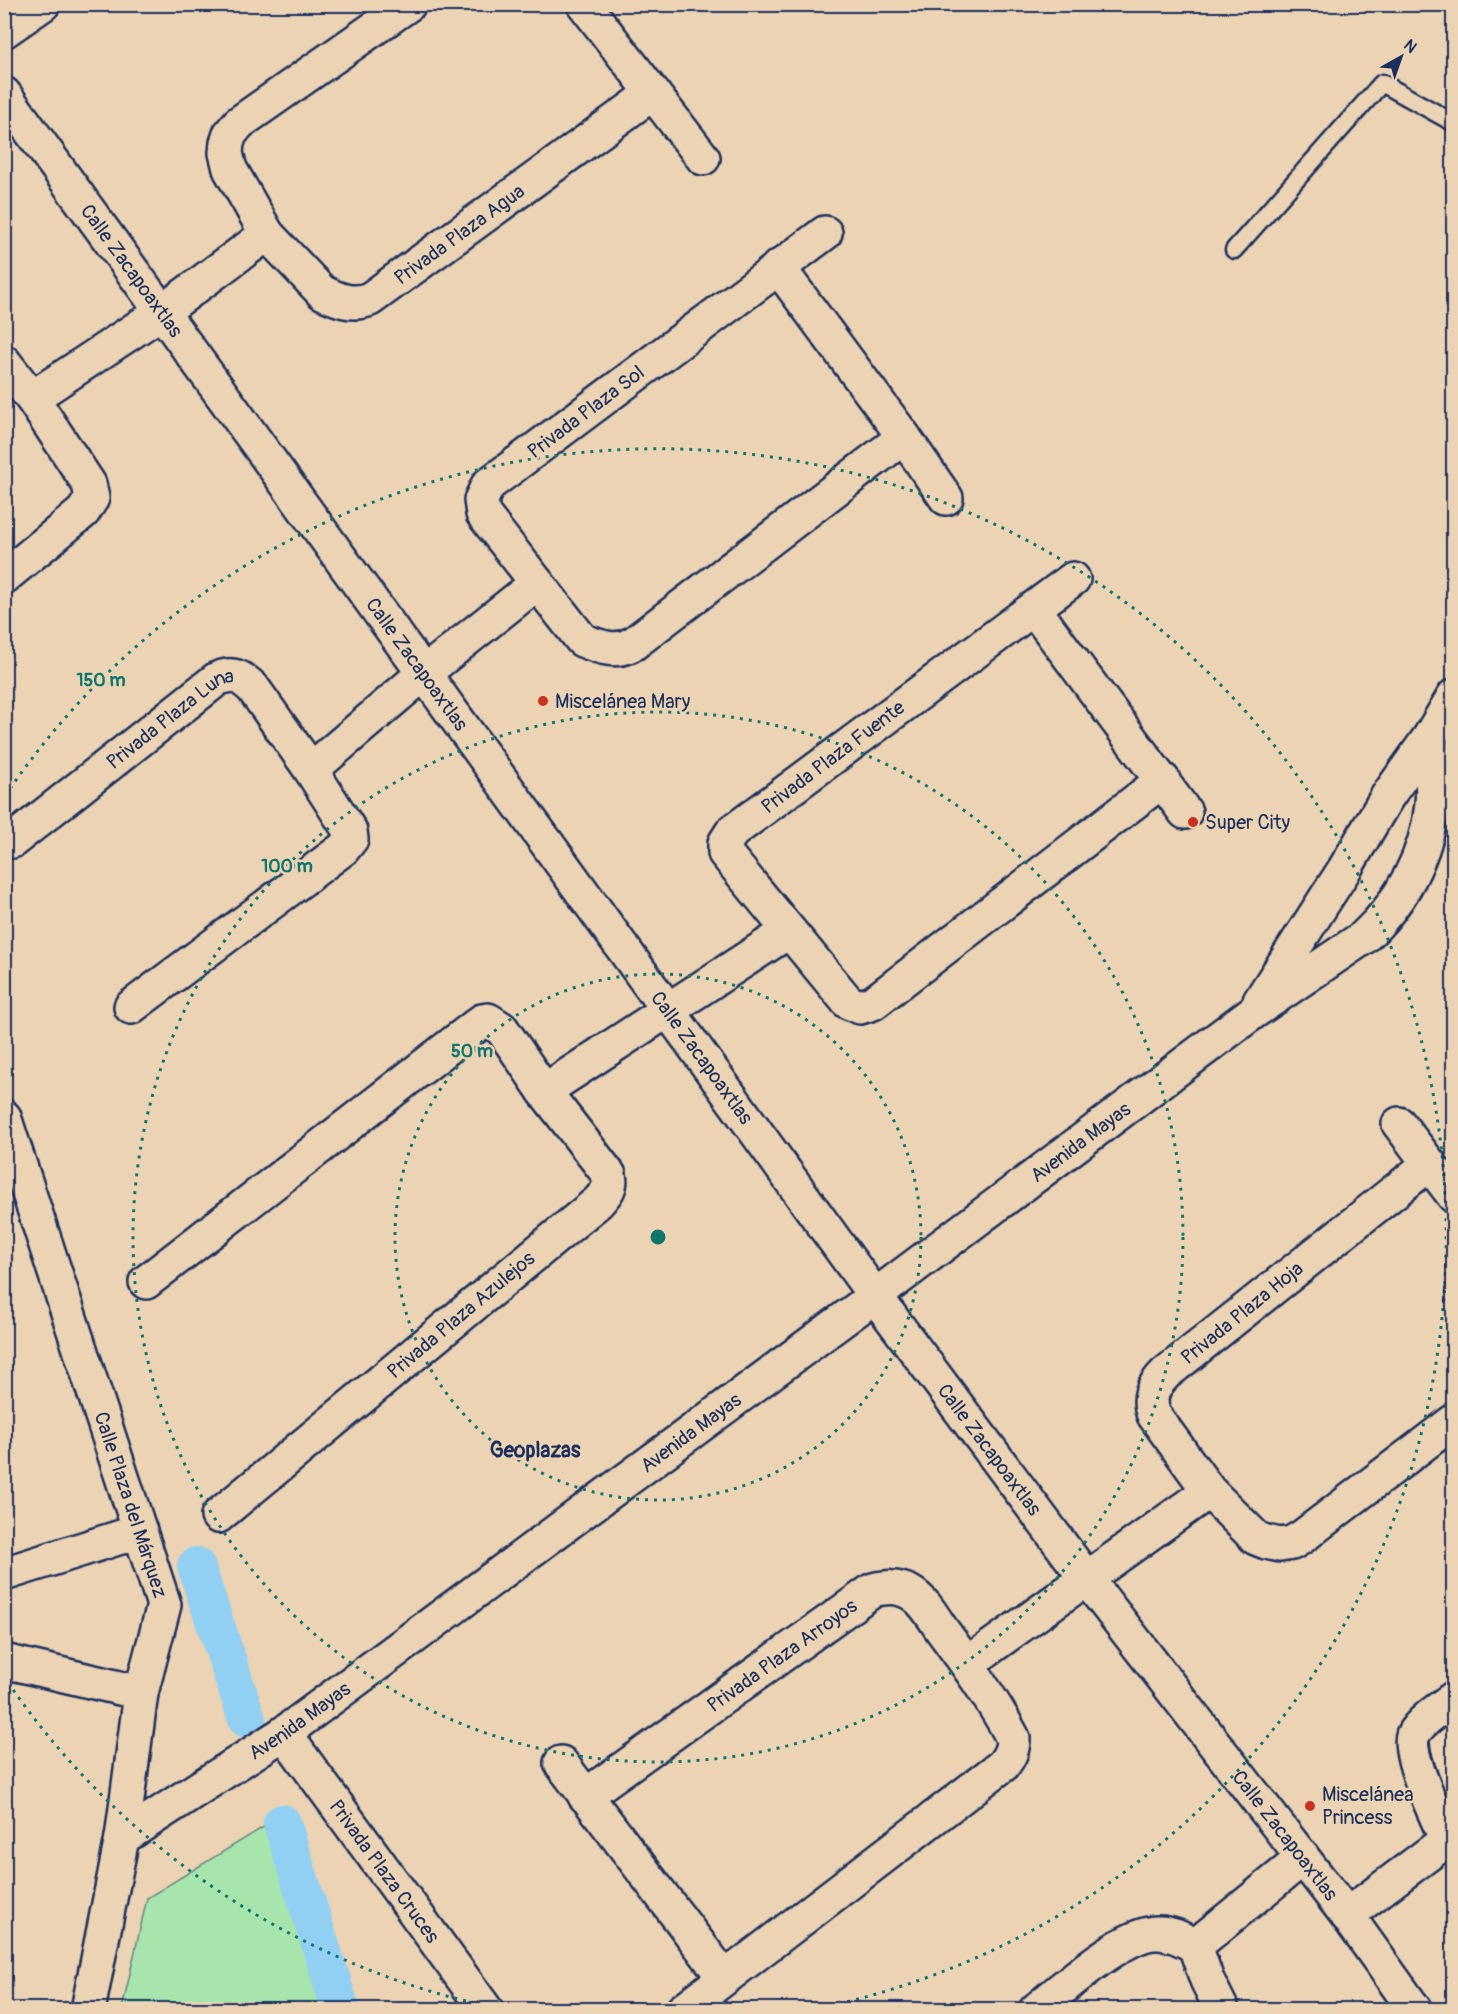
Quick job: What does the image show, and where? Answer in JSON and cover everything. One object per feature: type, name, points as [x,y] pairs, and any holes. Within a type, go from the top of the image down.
[{"type":"street","points":[[4,31],[43,4]]},
{"type":"street","name":"Privada Plaza Agua","points":[[409,4],[239,123],[230,135],[226,153],[230,169],[267,234],[322,292],[333,298],[360,303],[370,299],[653,93]]},
{"type":"street","points":[[584,4],[704,158]]},
{"type":"street","name":"Calle Zacapoaxtlas","points":[[4,94],[164,311],[423,674],[875,1296],[1086,1578],[1347,1915],[1415,2010]]},
{"type":"street","name":"Privada Plaza Sol","points":[[825,233],[488,486],[481,500],[483,514],[582,640],[612,649],[629,646],[904,437]]},
{"type":"street","points":[[32,398],[164,311],[267,234]]},
{"type":"street","points":[[778,267],[904,437],[946,498]]},
{"type":"street","points":[[4,362],[32,398],[89,484],[92,498],[83,512],[4,577]]},
{"type":"street","name":"Privada Plaza Fuente","points":[[1073,579],[732,832],[725,843],[725,853],[848,1002],[860,1007],[873,1003],[1163,780]]},
{"type":"street","points":[[311,770],[423,674],[536,584]]},
{"type":"street","points":[[1034,609],[1185,812]]},
{"type":"street","name":"Privada Plaza Luna","points":[[12,841],[217,679],[234,674],[253,688],[311,770],[350,831],[351,839],[130,1007]]},
{"type":"street","name":"Avenida Mayas","points":[[1252,1013],[1338,880],[1387,797],[1431,735],[1454,696]]},
{"type":"street","name":"Avenida Mayas","points":[[122,1838],[284,1733],[875,1296],[1252,1013],[1364,937],[1380,922],[1396,901],[1412,874],[1427,837],[1432,803],[1431,735]]},
{"type":"street","points":[[544,1091],[789,931]]},
{"type":"street","name":"Privada Plaza Azulejos","points":[[146,1282],[482,1021],[488,1020],[502,1029],[544,1091],[609,1175],[611,1183],[604,1195],[218,1516]]},
{"type":"street","name":"Calle Plaza del Márquez","points":[[4,1117],[164,1605],[141,1693],[122,1838],[88,2010]]},
{"type":"street","points":[[1399,1124],[1454,1196]]},
{"type":"street","name":"Privada Plaza Hoja","points":[[1429,1164],[1157,1382],[1150,1395],[1151,1406],[1154,1415],[1209,1491],[1256,1538],[1280,1545],[1292,1543],[1454,1421]]},
{"type":"street","points":[[967,1664],[1209,1491]]},
{"type":"street","points":[[4,1574],[140,1531]]},
{"type":"street","name":"Privada Plaza Arroyos","points":[[585,1796],[873,1590],[894,1587],[921,1601],[967,1664],[1014,1738],[1013,1748],[1003,1765],[683,2010]]},
{"type":"street","points":[[4,1661],[141,1693]]},
{"type":"street","points":[[1347,1915],[1450,1842],[1412,1753],[1413,1736],[1428,1717],[1454,1698]]},
{"type":"street","name":"Privada Plaza Cruces","points":[[284,1733],[486,2010]]},
{"type":"street","points":[[561,1763],[724,1977]]},
{"type":"street","points":[[1195,1946],[1303,1858]]},
{"type":"street","points":[[1036,2010],[1122,1944],[1142,1935],[1157,1932],[1177,1936],[1195,1946],[1222,2010]]},
{"type":"lane","points":[[1234,250],[1382,83],[1454,123]]},
{"type":"green space","points":[[270,1823],[325,2009],[122,2009],[147,1898]]},
{"type":"waterway","points":[[196,1566],[247,1719]]},
{"type":"waterway","points":[[282,1823],[341,2010]]},
{"type":"place","name":"Miscelánea Mary","points":[[543,701]]},
{"type":"place","name":"Super City","points":[[1193,822]]},
{"type":"place","name":"Miscelánea Princess","points":[[1310,1806]]},
{"type":"district","name":"Geoplazas","points":[[535,1450]]}]
